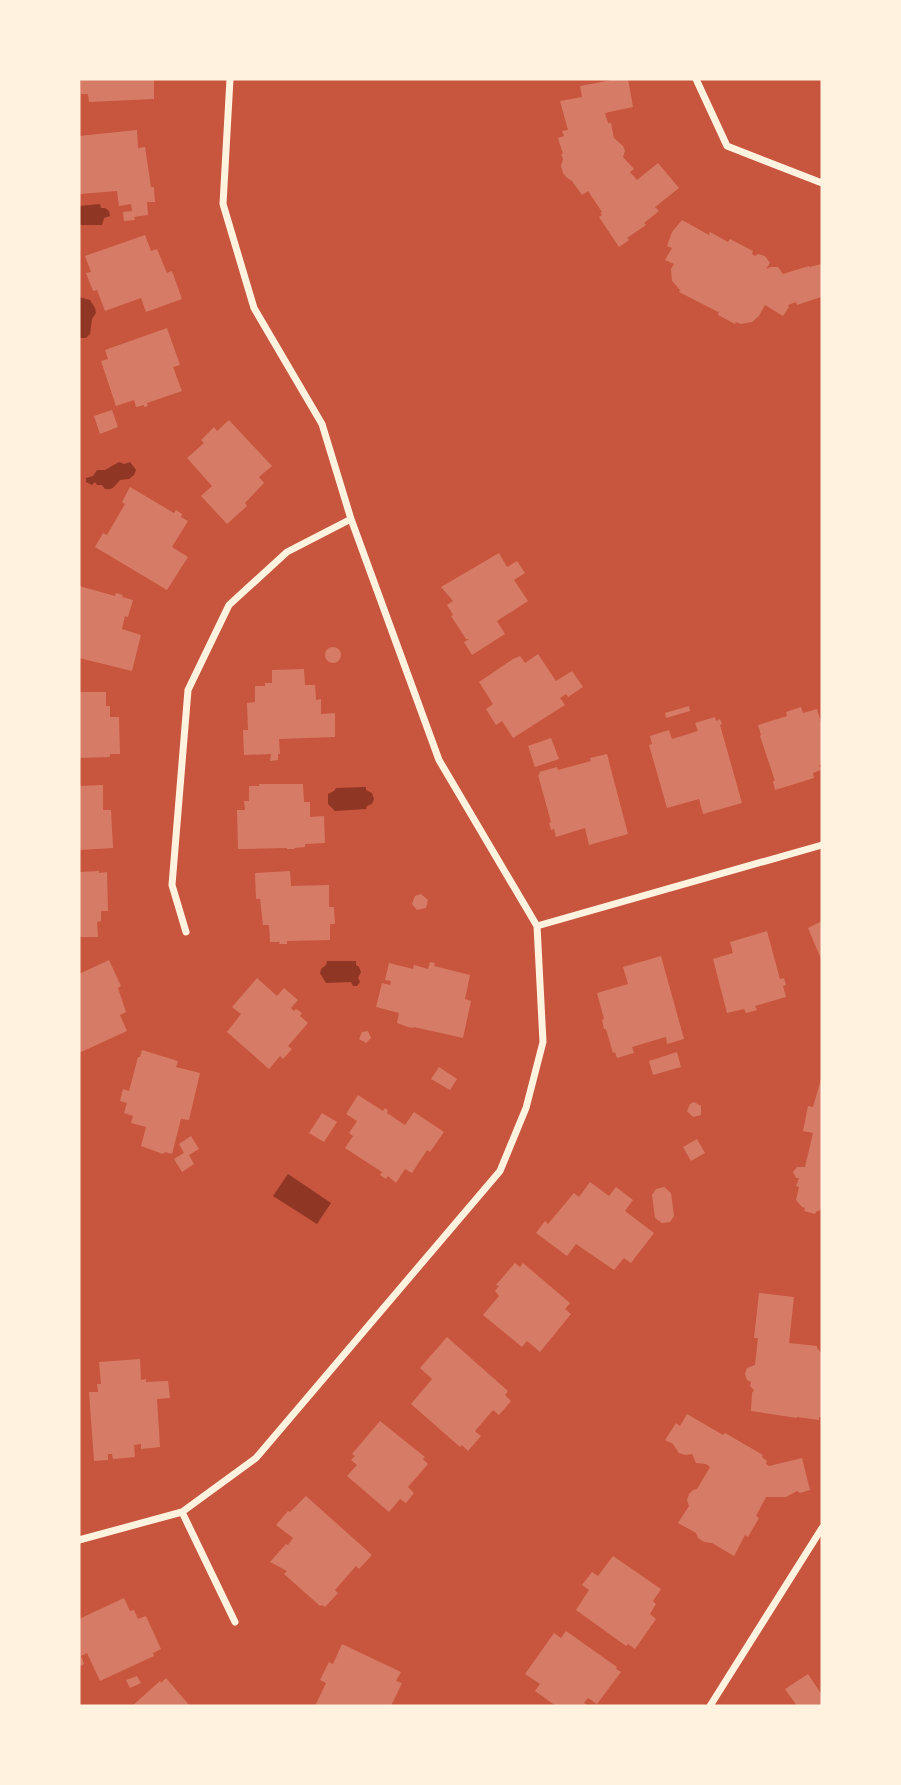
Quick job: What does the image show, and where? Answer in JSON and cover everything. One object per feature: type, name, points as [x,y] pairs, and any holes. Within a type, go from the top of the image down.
[{"type":"street","points":[[79,1540],[182,1512],[256,1458],[500,1171],[526,1108],[543,1042],[537,926],[439,761],[351,519],[321,424],[254,309],[223,204],[230,79]]},
{"type":"street","points":[[696,79],[727,146],[822,183]]},
{"type":"street","points":[[186,932],[172,886],[188,690],[229,605],[287,552],[351,519]]},
{"type":"street","points":[[537,926],[822,845]]},
{"type":"street","points":[[182,1512],[234,1622]]},
{"type":"street","points":[[710,1706],[822,1528]]},
{"type":"shaded area","points":[[100,204],[101,208],[109,211],[110,216],[104,218],[102,225],[79,225],[79,206]]},
{"type":"shaded area","points":[[79,297],[90,300],[96,313],[92,319],[90,334],[86,338],[79,338]]},
{"type":"shaded area","points":[[119,462],[130,462],[136,470],[134,475],[120,480],[110,489],[105,489],[95,482],[92,485],[86,482],[86,478],[93,476],[97,470],[105,470]]},
{"type":"shaded area","points":[[366,787],[374,799],[366,809],[335,811],[328,804],[328,794],[336,788]]},
{"type":"shaded area","points":[[327,961],[356,961],[361,972],[358,978],[360,982],[357,986],[353,986],[351,982],[326,983],[320,973]]},
{"type":"shaded area","points":[[288,1174],[331,1203],[317,1224],[273,1196]]},
{"type":"building","points":[[81,79],[154,79],[154,99],[89,102],[88,94],[81,94]]},
{"type":"building","points":[[628,79],[633,107],[605,113],[608,123],[611,123],[614,138],[623,146],[623,157],[634,169],[630,172],[637,180],[658,163],[679,188],[655,207],[659,211],[619,247],[599,217],[602,212],[588,191],[582,195],[563,173],[563,154],[558,138],[564,136],[562,131],[568,130],[560,101],[582,97],[580,86]]},
{"type":"building","points":[[137,130],[138,148],[145,147],[155,202],[147,202],[148,215],[124,221],[123,212],[132,211],[131,204],[119,206],[117,191],[80,194],[79,136]]},
{"type":"building","points":[[682,220],[709,235],[710,232],[728,242],[730,239],[753,251],[755,256],[765,256],[770,263],[766,269],[778,267],[783,274],[822,264],[821,297],[797,305],[796,302],[788,305],[783,316],[765,305],[752,322],[741,324],[735,324],[718,315],[719,311],[679,292],[672,281],[671,269],[674,264],[665,260],[672,248],[667,246],[672,232]]},
{"type":"building","points":[[145,235],[151,251],[157,249],[167,273],[172,271],[182,299],[146,312],[141,298],[105,311],[97,290],[93,291],[86,273],[91,272],[85,256]]},
{"type":"building","points":[[167,328],[180,365],[173,367],[182,391],[147,403],[148,406],[144,407],[136,407],[134,400],[116,406],[101,361],[108,359],[105,350]]},
{"type":"building","points":[[112,410],[118,427],[100,434],[94,416]]},
{"type":"building","points":[[229,420],[272,466],[259,477],[264,483],[245,503],[247,506],[227,524],[201,496],[212,486],[187,458],[204,443],[201,440],[214,427],[217,431]]},
{"type":"building","points":[[130,487],[174,513],[176,510],[188,521],[172,547],[188,557],[167,590],[95,547],[103,533],[107,535],[125,504],[122,502]]},
{"type":"building","points":[[499,553],[507,567],[517,561],[525,573],[514,580],[528,601],[497,621],[505,634],[472,655],[464,642],[469,639],[466,639],[451,616],[453,615],[447,605],[453,601],[441,587]]},
{"type":"building","points":[[79,586],[115,596],[116,593],[133,600],[122,629],[141,635],[132,671],[79,658]]},
{"type":"building","points":[[333,647],[341,655],[333,663],[325,655]]},
{"type":"building","points":[[538,654],[556,681],[572,671],[583,687],[568,697],[566,694],[560,698],[565,705],[513,738],[502,721],[496,725],[486,709],[493,704],[479,682],[513,659],[520,656],[525,663]]},
{"type":"building","points":[[304,669],[305,685],[315,685],[316,700],[321,699],[321,714],[335,713],[335,737],[279,739],[278,760],[270,761],[271,754],[244,755],[243,730],[248,730],[247,703],[255,702],[255,686],[272,683],[272,670]]},
{"type":"building","points":[[79,692],[106,692],[106,706],[110,706],[110,717],[119,717],[120,754],[79,758]]},
{"type":"building","points":[[689,706],[690,711],[666,718],[665,713]]},
{"type":"building","points":[[801,707],[803,713],[817,709],[822,726],[822,764],[819,765],[821,770],[813,773],[814,778],[775,790],[775,781],[758,725],[787,716],[786,712]]},
{"type":"building","points":[[715,717],[716,721],[720,719],[722,724],[720,725],[742,803],[703,814],[699,799],[667,808],[649,745],[652,744],[650,736],[669,730],[672,739],[698,731],[695,723]]},
{"type":"building","points":[[551,738],[559,759],[535,767],[528,746]]},
{"type":"building","points":[[607,754],[628,834],[589,845],[585,828],[556,837],[549,823],[551,822],[539,772],[557,767],[558,770]]},
{"type":"building","points":[[303,784],[304,802],[310,802],[310,817],[324,816],[325,843],[305,844],[305,847],[295,849],[238,849],[237,810],[245,810],[244,801],[249,801],[249,786]]},
{"type":"building","points":[[103,785],[103,810],[111,810],[113,848],[79,850],[79,786]]},
{"type":"building","points":[[290,871],[291,886],[329,885],[329,907],[334,907],[335,924],[330,924],[330,940],[287,941],[287,944],[270,942],[269,925],[263,925],[260,899],[256,899],[255,873]]},
{"type":"building","points":[[79,872],[107,872],[108,911],[101,911],[101,921],[97,922],[98,937],[79,937]]},
{"type":"building","points":[[421,894],[428,900],[426,908],[417,910],[412,904],[415,896]]},
{"type":"building","points":[[822,921],[822,961],[808,928]]},
{"type":"building","points":[[767,931],[780,979],[784,978],[786,997],[755,1006],[757,1010],[746,1013],[744,1009],[727,1013],[713,959],[733,953],[730,942]]},
{"type":"building","points":[[661,956],[684,1039],[667,1044],[666,1037],[632,1047],[634,1053],[617,1058],[604,1029],[597,993],[628,984],[623,967]]},
{"type":"building","points":[[109,960],[121,986],[118,988],[126,1012],[120,1015],[127,1031],[79,1053],[79,974]]},
{"type":"building","points":[[430,962],[435,963],[434,966],[470,975],[465,999],[471,1001],[463,1038],[408,1027],[397,1023],[399,1013],[376,1007],[382,983],[390,985],[391,981],[385,980],[389,963],[413,969],[414,965],[428,969]]},
{"type":"building","points":[[257,978],[277,996],[284,988],[298,1000],[291,1008],[302,1013],[300,1016],[308,1023],[288,1046],[292,1049],[283,1059],[280,1056],[269,1069],[227,1032],[241,1014],[232,1007]]},
{"type":"building","points":[[368,1031],[371,1038],[366,1043],[359,1039],[362,1032]]},
{"type":"building","points":[[142,1050],[178,1061],[176,1067],[200,1073],[189,1120],[181,1119],[172,1154],[163,1154],[141,1146],[146,1127],[131,1123],[133,1116],[124,1113],[127,1103],[120,1101],[123,1089],[129,1091]]},
{"type":"building","points":[[677,1052],[681,1067],[653,1075],[649,1061]]},
{"type":"building","points":[[439,1067],[457,1079],[450,1090],[431,1079]]},
{"type":"building","points":[[822,1076],[822,1209],[815,1214],[804,1211],[805,1208],[796,1200],[799,1178],[796,1178],[793,1172],[797,1167],[805,1167],[813,1133],[803,1131],[808,1106],[813,1107]]},
{"type":"building","points":[[358,1095],[383,1111],[385,1108],[387,1113],[405,1125],[414,1112],[444,1132],[430,1152],[427,1150],[412,1173],[405,1169],[396,1183],[388,1176],[386,1179],[380,1175],[382,1172],[345,1148],[353,1136],[349,1133],[357,1121],[346,1114]]},
{"type":"building","points":[[694,1102],[701,1106],[701,1115],[693,1117],[687,1111]]},
{"type":"building","points":[[322,1113],[337,1122],[324,1142],[309,1133]]},
{"type":"building","points":[[191,1136],[199,1149],[189,1155],[194,1164],[182,1172],[174,1159],[184,1153],[179,1144]]},
{"type":"building","points":[[697,1139],[705,1153],[691,1161],[683,1147]]},
{"type":"building","points":[[590,1182],[609,1196],[616,1187],[633,1200],[625,1211],[654,1233],[631,1263],[624,1258],[614,1270],[576,1244],[567,1256],[536,1233],[545,1221],[548,1224],[574,1193],[579,1197]]},
{"type":"building","points":[[664,1187],[671,1193],[674,1216],[670,1222],[662,1223],[655,1218],[652,1195],[656,1189]]},
{"type":"building","points":[[515,1263],[520,1267],[523,1263],[570,1303],[565,1309],[571,1314],[540,1352],[527,1341],[522,1347],[483,1315],[499,1296],[495,1291],[499,1286],[496,1285]]},
{"type":"building","points":[[759,1293],[794,1297],[789,1343],[817,1346],[822,1354],[822,1417],[819,1417],[819,1420],[751,1411],[754,1390],[745,1374],[747,1368],[755,1365],[758,1338],[754,1338]]},
{"type":"building","points":[[447,1337],[508,1391],[505,1395],[511,1401],[499,1415],[493,1410],[475,1431],[481,1436],[468,1451],[411,1404],[432,1379],[420,1368]]},
{"type":"building","points":[[140,1359],[141,1380],[168,1381],[170,1398],[157,1399],[160,1447],[141,1449],[141,1444],[134,1445],[135,1457],[113,1459],[112,1454],[108,1454],[108,1460],[94,1461],[89,1392],[98,1392],[97,1384],[101,1384],[99,1362]]},
{"type":"building","points":[[687,1414],[763,1455],[769,1466],[802,1458],[810,1490],[800,1493],[797,1491],[786,1497],[766,1497],[756,1516],[759,1518],[748,1537],[745,1535],[734,1556],[712,1543],[704,1542],[696,1533],[678,1523],[689,1506],[689,1494],[697,1489],[710,1467],[696,1463],[692,1454],[679,1453],[673,1444],[665,1440],[676,1423],[680,1426]]},
{"type":"building","points":[[380,1421],[425,1457],[423,1459],[428,1464],[408,1487],[414,1493],[406,1503],[400,1499],[389,1512],[347,1476],[357,1465],[351,1460],[355,1456],[352,1454]]},
{"type":"building","points":[[306,1496],[372,1555],[359,1569],[356,1566],[335,1590],[338,1593],[325,1607],[320,1606],[284,1574],[287,1571],[270,1562],[293,1538],[276,1525]]},
{"type":"building","points":[[613,1556],[661,1589],[653,1601],[656,1604],[650,1614],[656,1619],[635,1649],[628,1644],[626,1646],[576,1610],[589,1590],[582,1585],[592,1572],[598,1576]]},
{"type":"building","points":[[124,1598],[130,1611],[134,1610],[138,1619],[146,1616],[161,1649],[153,1653],[154,1656],[100,1681],[87,1653],[81,1656],[84,1664],[79,1667],[79,1619]]},
{"type":"building","points":[[566,1631],[621,1672],[597,1704],[588,1698],[584,1703],[588,1706],[556,1706],[535,1691],[540,1684],[525,1674],[554,1633],[561,1638]]},
{"type":"building","points":[[342,1644],[401,1672],[396,1681],[402,1683],[391,1706],[315,1706],[326,1683],[320,1680],[329,1662],[333,1664]]},
{"type":"building","points":[[808,1674],[822,1695],[822,1706],[797,1706],[785,1689]]},
{"type":"building","points":[[137,1676],[141,1683],[130,1688],[126,1680]]},
{"type":"building","points":[[166,1678],[190,1706],[132,1706],[160,1681],[161,1683]]}]
